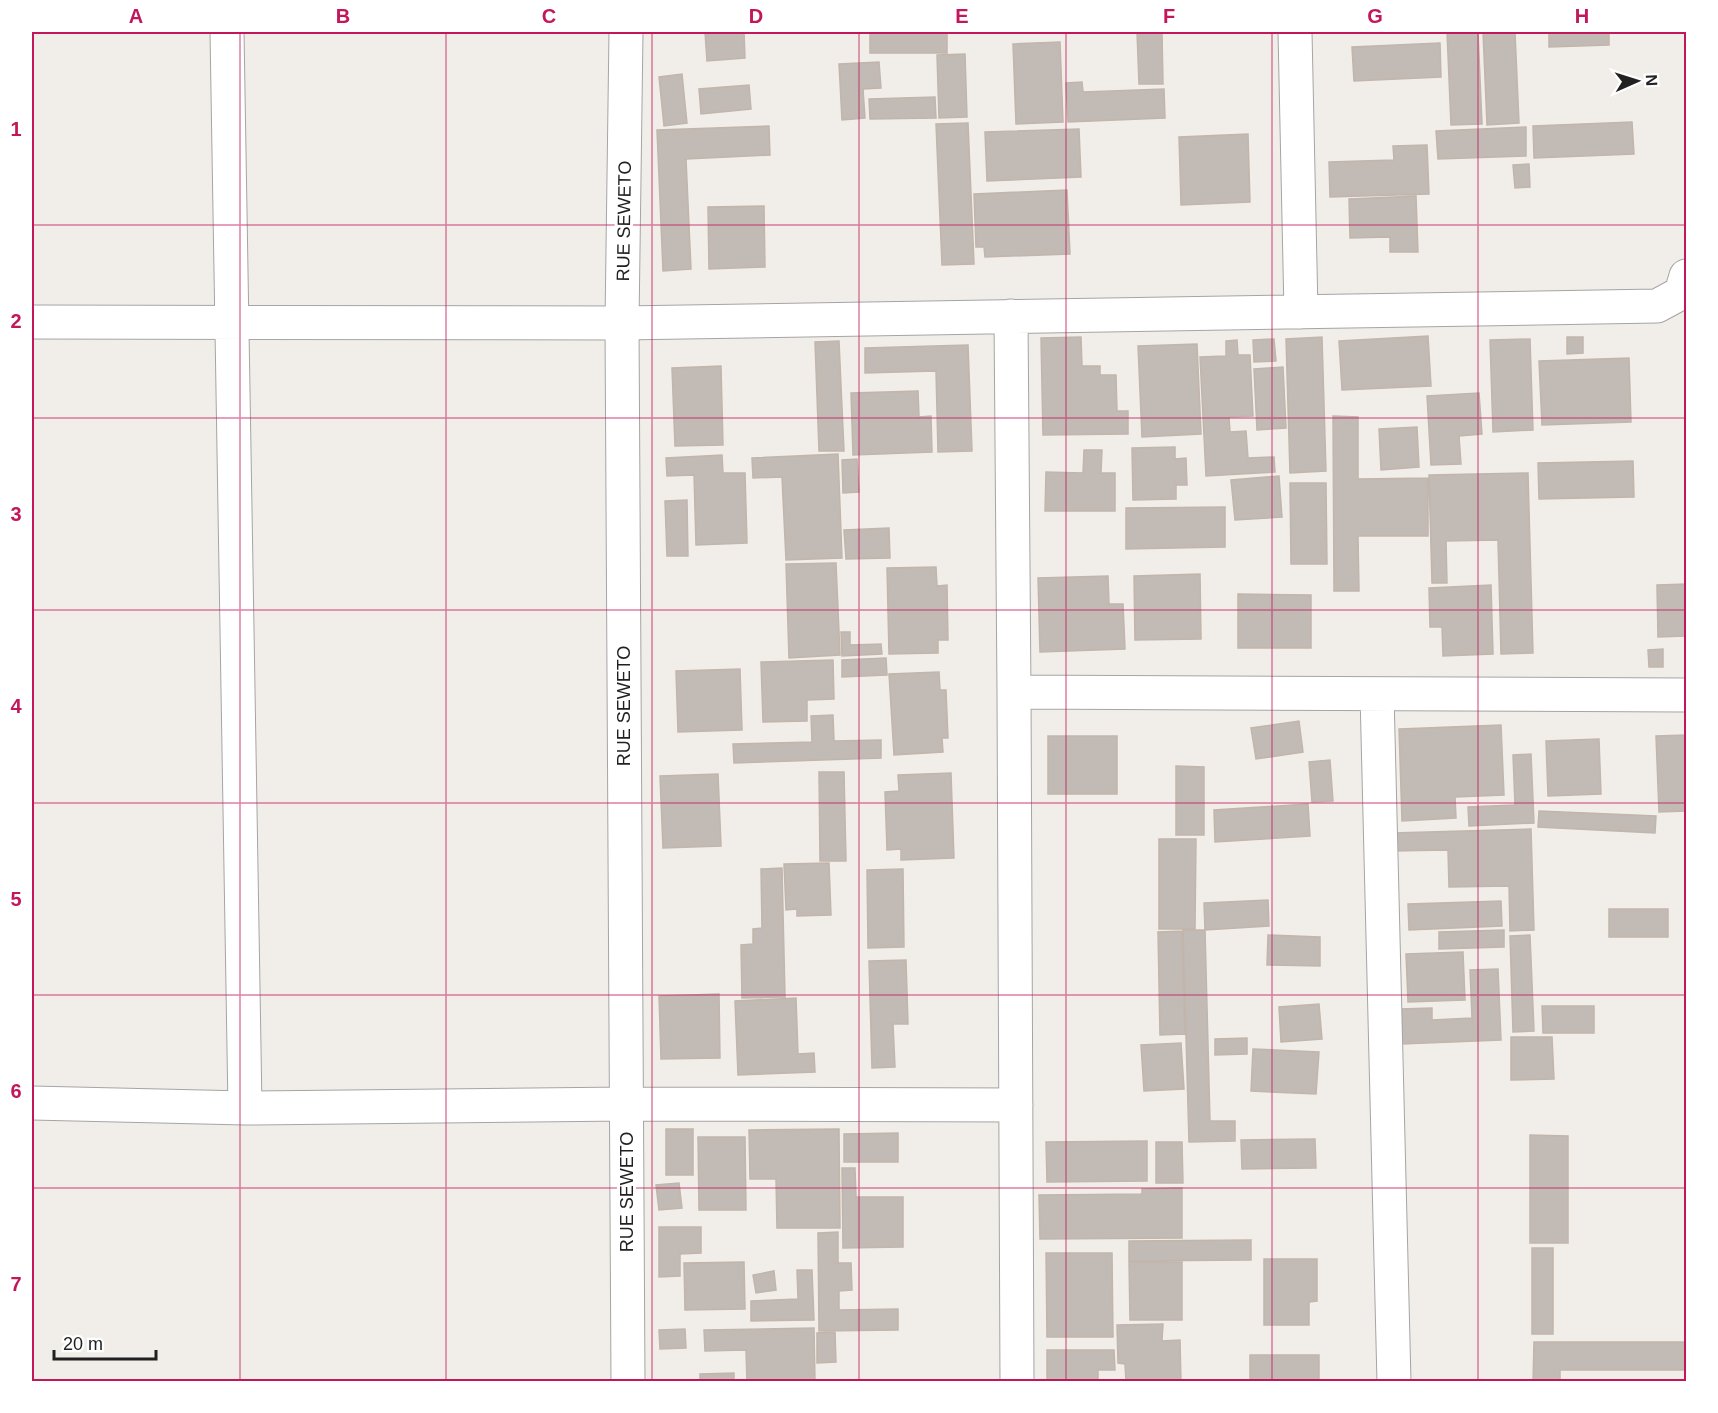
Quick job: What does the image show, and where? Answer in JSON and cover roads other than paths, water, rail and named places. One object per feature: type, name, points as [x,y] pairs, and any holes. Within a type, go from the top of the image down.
[{"type":"street","points":[[227,32],[245,1108]]},
{"type":"street","name":"RUE SEWETO","points":[[626,32],[622,323],[628,1382]]},
{"type":"street","points":[[1295,32],[1301,312]]},
{"type":"street","points":[[32,322],[622,323],[1657,306],[1681,293],[1686,276]]},
{"type":"street","points":[[1011,316],[1017,1382]]},
{"type":"street","points":[[1014,692],[1686,695]]},
{"type":"street","points":[[1377,693],[1394,1382]]},
{"type":"street","points":[[32,1103],[245,1108],[626,1104],[1016,1105]]}]
